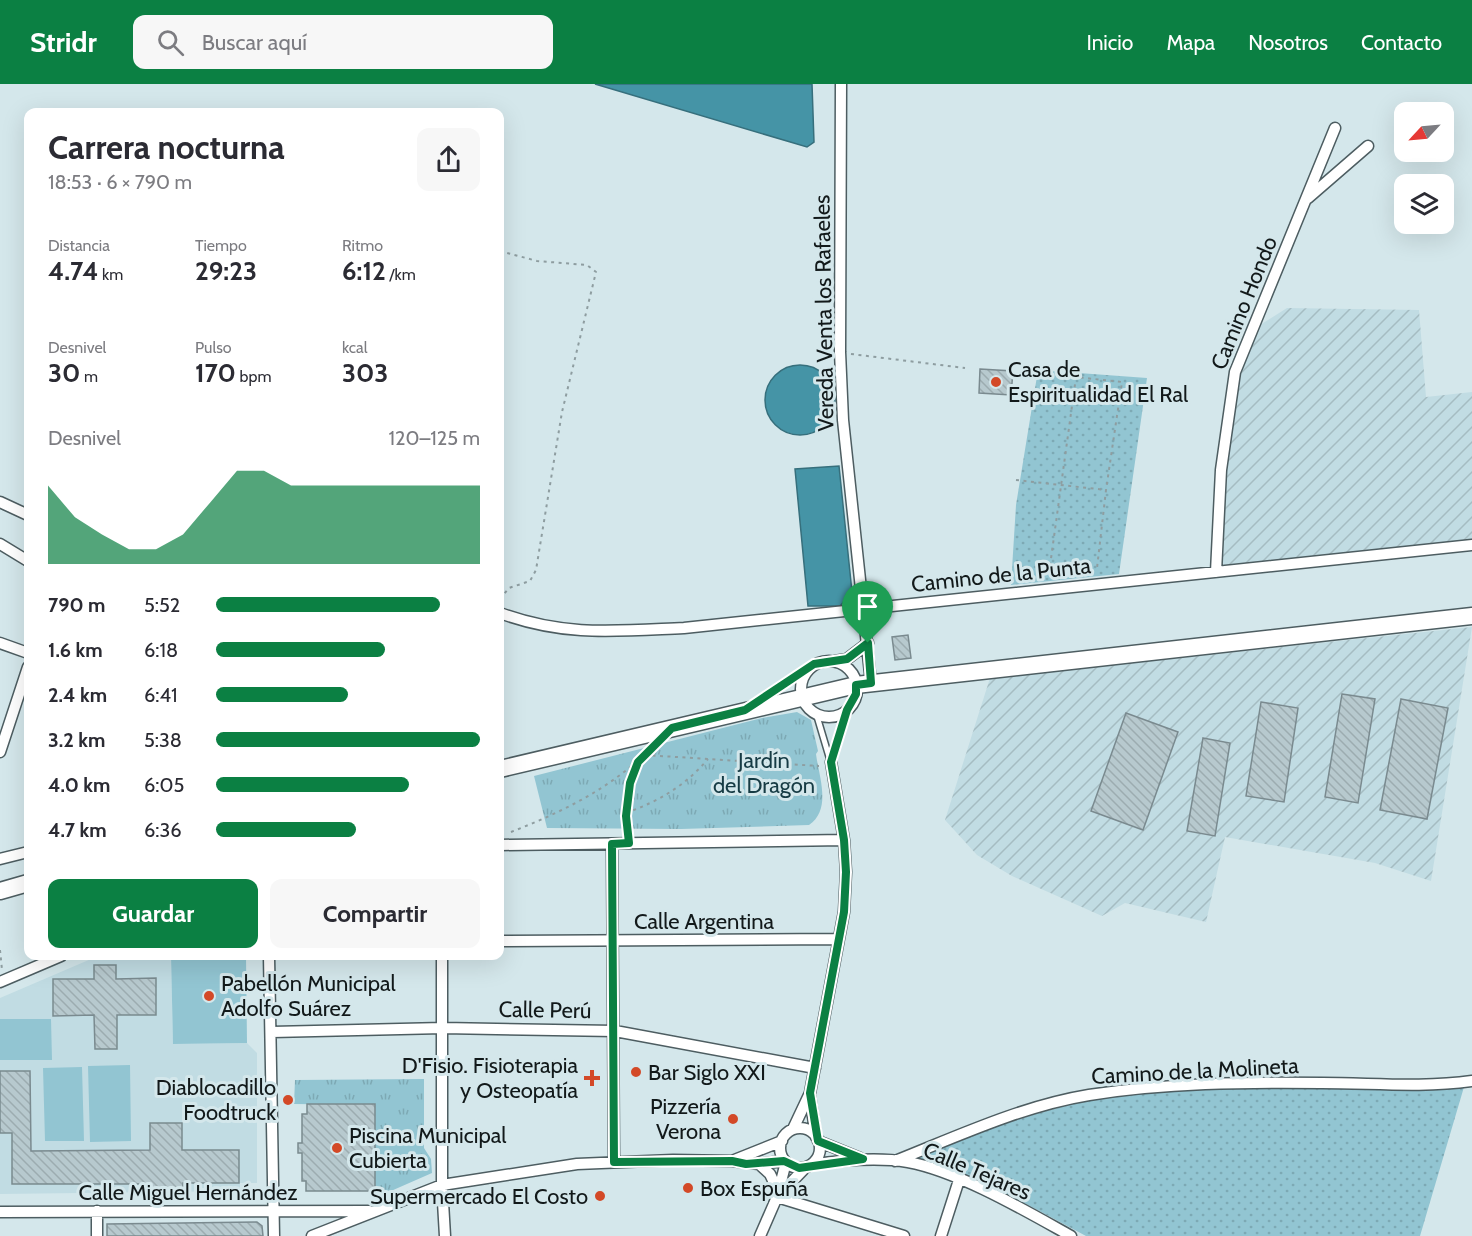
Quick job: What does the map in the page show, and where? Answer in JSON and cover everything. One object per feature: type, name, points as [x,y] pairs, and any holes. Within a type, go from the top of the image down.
[{"type":"main road","points":[[504,768],[802,696],[864,684],[1472,616]]},
{"type":"main road","points":[[0,881],[24,877]]},
{"type":"main road","points":[[0,891],[24,884]]},
{"type":"street","name":"Vereda Venta los Rafaeles","points":[[841,84],[840,352],[843,420],[868,643],[864,684]]},
{"type":"street","name":"Camino Hondo","points":[[1216,572],[1221,470],[1234,372],[1335,128]]},
{"type":"street","points":[[1307,199],[1368,146]]},
{"type":"street","points":[[0,502],[24,513]]},
{"type":"street","points":[[0,544],[24,559]]},
{"type":"street","name":"Camino de la Punta","points":[[504,614],[533,625],[591,632],[684,628],[1472,545]]},
{"type":"street","points":[[0,643],[24,652]]},
{"type":"street","points":[[834,661],[849,669],[864,684],[847,710],[830,717],[816,713],[806,705],[802,696],[802,680],[807,671],[824,661],[847,659],[868,643]]},
{"type":"street","points":[[1,745],[24,679]]},
{"type":"street","points":[[732,1161],[782,1140],[793,1129],[810,1093],[844,912],[846,872],[844,840],[831,764]]},
{"type":"street","points":[[504,845],[844,840]]},
{"type":"street","points":[[612,844],[615,1031],[614,1162]]},
{"type":"street","points":[[0,859],[24,853]]},
{"type":"street","name":"Calle Argentina","points":[[504,941],[838,939]]},
{"type":"street","points":[[1,982],[52,960]]},
{"type":"street","points":[[269,960],[274,1236]]},
{"type":"street","points":[[442,960],[442,1185],[445,1236]]},
{"type":"street","name":"Calle Perú","points":[[272,1032],[442,1028],[615,1031],[815,1068]]},
{"type":"street","name":"Camino de la Molineta","points":[[895,1161],[1009,1117],[1105,1093],[1206,1085],[1322,1083],[1435,1086],[1472,1081]]},
{"type":"street","points":[[778,1194],[819,1153],[810,1093]]},
{"type":"street","points":[[793,1129],[808,1130],[817,1139]]},
{"type":"street","name":"Calle Tejares","points":[[817,1139],[863,1159]]},
{"type":"street","points":[[760,1236],[778,1194],[785,1162],[780,1152],[782,1140]]},
{"type":"street","name":"Calle Tejares","points":[[808,1166],[863,1159],[918,1165],[959,1180],[1071,1236]]},
{"type":"street","points":[[312,1236],[442,1185],[578,1164],[732,1161],[759,1164],[785,1162],[794,1167],[808,1166]]},
{"type":"street","points":[[759,1164],[770,1174],[778,1194],[904,1236]]},
{"type":"street","points":[[941,1236],[959,1180]]},
{"type":"street","name":"Calle Miguel Hernández","points":[[0,1212],[376,1210]]},
{"type":"street","points":[[97,1211],[97,1236]]},
{"type":"lane","points":[[745,710],[807,671]]},
{"type":"lane","points":[[831,764],[847,710]]},
{"type":"lane","points":[[816,713],[831,764]]},
{"type":"path","points":[[504,252],[537,261],[587,265],[596,272],[562,412],[536,570],[530,581],[509,588],[504,594]]},
{"type":"path","points":[[840,352],[965,368]]},
{"type":"path","points":[[1049,573],[1077,377],[1122,382],[1097,568]]},
{"type":"path","points":[[1016,480],[1106,489]]},
{"type":"path","points":[[508,833],[593,794],[638,762],[672,728]]},
{"type":"path","points":[[645,755],[831,764]]},
{"type":"path","points":[[626,813],[663,797],[686,782],[709,758]]},
{"type":"path","points":[[629,843],[626,813],[630,783],[638,762]]},
{"type":"path","points":[[0,950],[1,982]]},
{"type":"shaded area","points":[[595,84],[812,84],[814,142],[807,147]]},
{"type":"shaded area","points":[[1287,308],[1419,310],[1426,397],[1472,392],[1472,540],[1224,566],[1220,552],[1233,395],[1260,325]]},
{"type":"shaded area","points":[[800,365],[819,371],[829,381],[835,400],[829,419],[819,429],[800,435],[781,429],[771,419],[765,400],[771,381],[781,371]]},
{"type":"shaded area","points":[[839,466],[852,592],[840,606],[808,606],[795,469]]},
{"type":"shaded area","points":[[1472,627],[1431,881],[1375,863],[1225,837],[1206,922],[1125,903],[1102,916],[1012,876],[977,855],[945,820],[990,678]]},
{"type":"shaded area","points":[[89,960],[171,960],[173,1044],[247,1043],[257,1053],[257,1183],[240,1183],[240,1191],[0,1194],[0,998]]},
{"type":"green space","points":[[1038,370],[1147,378],[1119,574],[1011,585],[1016,505]]},
{"type":"green space","name":"Jardín del Dragón","points":[[797,712],[811,720],[818,751],[816,754],[822,802],[816,818],[809,825],[681,829],[547,828],[534,776],[762,718]]},
{"type":"green space","name":"Pabellón Municipal Adolfo Suárez","points":[[171,960],[246,960],[247,1043],[173,1044]]},
{"type":"green space","points":[[0,1019],[51,1019],[52,1060],[0,1060]]},
{"type":"green space","points":[[130,1065],[131,1141],[90,1142],[88,1066]]},
{"type":"green space","points":[[82,1067],[84,1141],[45,1141],[43,1068]]},
{"type":"green space","points":[[424,1079],[424,1148],[431,1159],[432,1173],[375,1198],[375,1105],[294,1104],[295,1080]]},
{"type":"green space","points":[[1464,1087],[1420,1236],[1086,1236],[985,1182],[918,1159],[919,1155],[1035,1114],[1082,1102],[1135,1094],[1226,1088],[1420,1089]]},
{"type":"building","name":"Casa de Espiritualidad El Ral","points":[[980,369],[1013,371],[1011,395],[979,393]]},
{"type":"building","points":[[908,635],[911,658],[895,660],[892,637]]},
{"type":"building","points":[[1342,694],[1375,699],[1358,803],[1325,797]]},
{"type":"building","points":[[1401,699],[1448,708],[1427,819],[1380,810]]},
{"type":"building","points":[[1261,702],[1298,708],[1284,802],[1246,796]]},
{"type":"building","points":[[1126,713],[1178,732],[1143,830],[1091,811]]},
{"type":"building","points":[[1203,738],[1230,743],[1215,836],[1187,831]]},
{"type":"building","points":[[94,965],[116,965],[116,979],[156,978],[156,1015],[117,1015],[117,1049],[95,1049],[94,1015],[53,1016],[53,979],[94,979]]},
{"type":"building","points":[[0,1071],[30,1071],[31,1151],[150,1150],[150,1123],[182,1123],[182,1150],[239,1150],[239,1183],[183,1183],[183,1198],[151,1198],[151,1184],[12,1184],[12,1133],[0,1133]]},
{"type":"building","name":"Piscina Municipal Cubierta","points":[[307,1104],[375,1104],[375,1191],[306,1191],[306,1181],[302,1181],[302,1153],[298,1153],[298,1143],[302,1143],[302,1114],[307,1114]]},
{"type":"building","points":[[257,1222],[262,1226],[263,1236],[107,1236],[107,1224]]},
{"type":"place","name":"Casa de Espiritualidad El Ral","points":[[996,382]]},
{"type":"place","name":"Pabellón Municipal Adolfo Suárez","points":[[209,996]]},
{"type":"place","name":"Bar Siglo XXI","points":[[636,1072]]},
{"type":"place","name":"D'Fisio. Fisioterapia y Osteopatía","points":[[592,1078]]},
{"type":"place","name":"Diablocadillo Foodtruck","points":[[288,1100]]},
{"type":"place","name":"Pizzería Verona","points":[[733,1119]]},
{"type":"place","name":"Piscina Municipal Cubierta","points":[[337,1148]]},
{"type":"place","name":"Box Espuña","points":[[688,1188]]},
{"type":"place","name":"Supermercado El Costo","points":[[600,1196]]},
{"type":"route","points":[[868,643],[871,683],[856,685],[856,694],[847,710],[834,745],[831,762],[844,840],[846,872],[844,912],[810,1093],[812,1116],[818,1141],[863,1159],[811,1165],[805,1168],[794,1167],[784,1161],[759,1164],[673,1160],[614,1162],[615,1031],[612,844],[629,843],[626,816],[630,783],[638,762],[672,728],[745,710],[807,671],[814,664],[847,659],[858,654],[868,643]]}]
